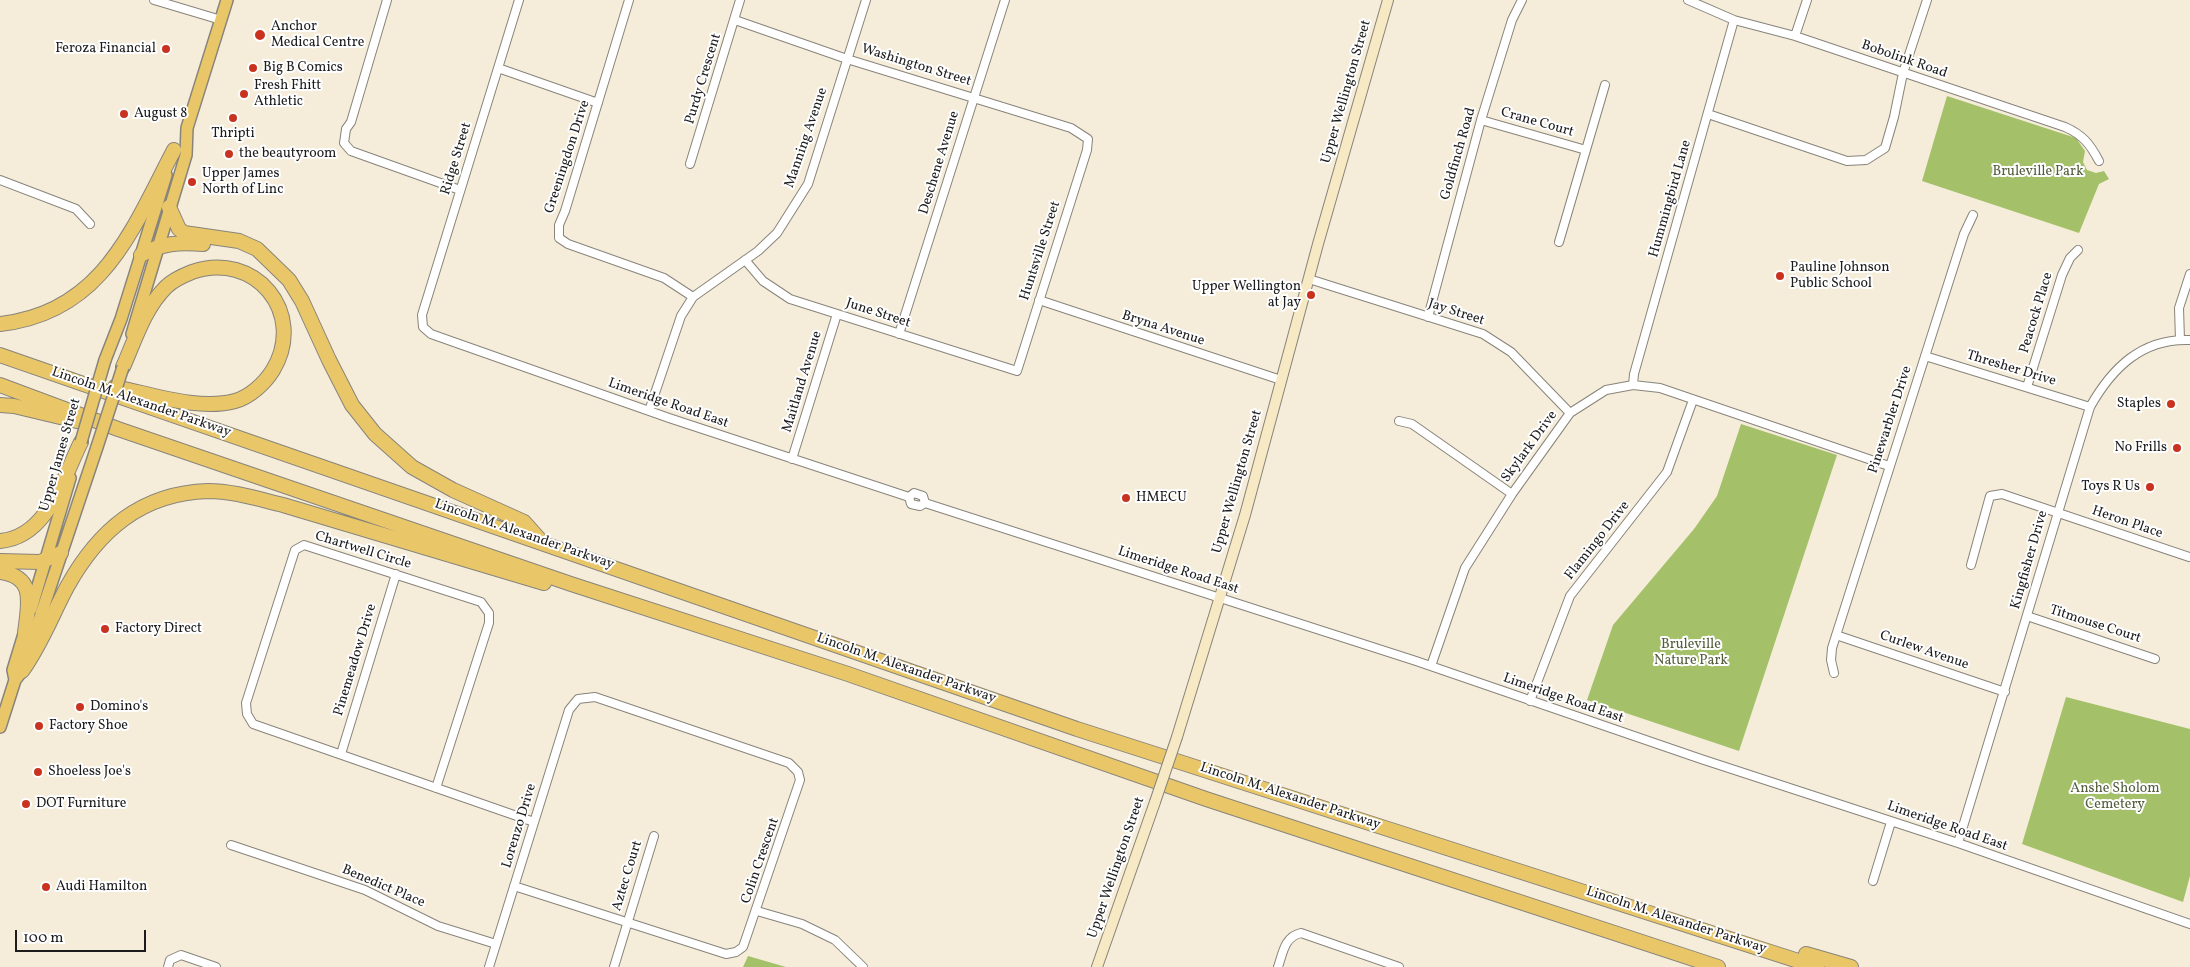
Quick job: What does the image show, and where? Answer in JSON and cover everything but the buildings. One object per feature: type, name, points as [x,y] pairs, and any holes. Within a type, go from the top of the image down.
[{"type":"highway","points":[[0,324],[24,321],[45,313],[78,295],[107,268],[135,224],[174,150]]},
{"type":"highway","points":[[169,207],[179,229],[184,232],[239,241],[257,249],[289,280],[302,301],[352,405],[375,434],[412,467],[453,490],[524,522],[540,541]]},
{"type":"highway","points":[[141,255],[157,246],[169,243],[188,243],[229,247],[271,262]]},
{"type":"highway","points":[[63,377],[187,402],[213,404],[236,400],[255,390],[265,381],[281,358],[285,334],[280,310],[269,290],[244,271],[222,266],[204,268],[182,276],[167,286],[153,302],[123,367]]},
{"type":"highway","name":"Lincoln M. Alexander Parkway","points":[[0,355],[1077,728],[1817,967]]},
{"type":"highway","name":"Lincoln M. Alexander Parkway","points":[[0,385],[118,429],[570,584],[848,674],[1206,799],[1718,967]]},
{"type":"highway","points":[[0,405],[14,406],[118,429]]},
{"type":"highway","points":[[0,541],[23,533],[38,522],[52,505],[81,442]]},
{"type":"highway","points":[[19,676],[34,654],[67,587],[101,538],[120,521],[147,504],[177,495],[208,491],[242,495],[283,505],[538,582],[570,584]]},
{"type":"highway","points":[[0,561],[45,561],[61,553]]},
{"type":"highway","points":[[0,572],[14,576],[25,583],[29,595],[24,633]]},
{"type":"highway","points":[[1711,932],[1741,935],[1851,967]]},
{"type":"main road","name":"Upper James Street","points":[[19,676],[13,670],[105,360],[122,319],[174,150],[187,128],[227,0]]},
{"type":"main road","name":"Upper Wellington Street","points":[[1097,967],[1177,737],[1245,514],[1388,0]]},
{"type":"main road","name":"Upper James Street","points":[[0,727],[123,367],[157,246],[186,155],[187,128]]},
{"type":"street","points":[[154,0],[221,20]]},
{"type":"street","points":[[387,0],[351,122],[346,130],[344,143],[351,151],[460,190]]},
{"type":"street","name":"Ridge Street","points":[[423,327],[422,315],[519,0]]},
{"type":"street","name":"Greeningdon Drive","points":[[629,0],[565,211],[559,225],[559,238],[568,244],[664,278],[693,297]]},
{"type":"street","name":"Purdy Crescent","points":[[690,164],[740,0]]},
{"type":"street","name":"Manning Avenue","points":[[650,411],[681,316],[693,297],[758,251],[777,232],[808,184],[866,0]]},
{"type":"street","name":"Deschene Avenue","points":[[899,334],[1005,0]]},
{"type":"street","name":"Goldfinch Road","points":[[1428,317],[1481,120],[1512,20],[1522,0]]},
{"type":"street","name":"Bobolink Road","points":[[1688,0],[1734,20],[1795,36],[2079,133],[2090,143],[2099,161]]},
{"type":"street","points":[[1795,36],[1808,0]]},
{"type":"street","points":[[1708,114],[1847,161],[1866,160],[1884,148],[1894,117],[1904,72],[1927,0]]},
{"type":"street","name":"Washington Street","points":[[735,20],[847,59],[1071,128],[1088,139]]},
{"type":"street","name":"Hummingbird Lane","points":[[1633,385],[1634,374],[1734,20]]},
{"type":"street","points":[[498,68],[598,103]]},
{"type":"street","name":"Crane Court","points":[[1559,242],[1605,85]]},
{"type":"street","name":"Crane Court","points":[[1481,120],[1586,150]]},
{"type":"street","name":"Huntsville Street","points":[[1017,371],[1087,150],[1088,139]]},
{"type":"street","points":[[0,180],[76,209],[90,224]]},
{"type":"street","name":"Pinewarbler Drive","points":[[1834,673],[1831,660],[1836,634],[1964,234],[1973,215]]},
{"type":"street","name":"Peacock Place","points":[[2027,387],[2062,275],[2070,258],[2078,250]]},
{"type":"street","name":"June Street","points":[[745,260],[763,281],[782,294],[805,304],[1017,371]]},
{"type":"street","points":[[2180,340],[2179,308],[2190,274]]},
{"type":"street","name":"Jay Street","points":[[1309,279],[1483,334],[1511,352],[1570,413]]},
{"type":"street","name":"Bryna Avenue","points":[[1039,300],[1281,380]]},
{"type":"street","name":"Maitland Avenue","points":[[792,459],[837,314]]},
{"type":"street","name":"Limeridge Road East","points":[[423,327],[431,334],[792,459],[908,497],[914,493],[923,496],[926,503],[1431,666],[1530,701],[1958,843],[2190,924]]},
{"type":"street","name":"Kingfisher Drive","points":[[1958,843],[2090,407],[2101,387],[2122,363],[2161,343],[2190,340]]},
{"type":"street","name":"Thresher Drive","points":[[1925,356],[2090,407]]},
{"type":"street","name":"Skylark Drive","points":[[1431,666],[1466,568],[1512,494],[1570,413],[1606,390],[1633,385],[1660,388],[1890,466]]},
{"type":"street","name":"Flamingo Drive","points":[[1530,701],[1570,596],[1667,472],[1693,400]]},
{"type":"street","points":[[1399,421],[1412,424],[1512,494]]},
{"type":"street","name":"Heron Place","points":[[1971,565],[1990,496],[2002,494],[2189,557]]},
{"type":"street","name":"Chartwell Circle","points":[[436,788],[489,623],[489,614],[481,602],[304,545],[295,550],[246,703],[246,714],[253,724],[341,754],[436,788],[534,822]]},
{"type":"street","name":"Pinemeadow Drive","points":[[341,754],[396,574]]},
{"type":"street","name":"Titmouse Court","points":[[2027,616],[2155,659]]},
{"type":"street","name":"Curlew Avenue","points":[[1836,634],[2005,692]]},
{"type":"street","name":"Lorenzo Drive","points":[[489,967],[569,710],[573,703],[582,697]]},
{"type":"street","name":"Colin Crescent","points":[[514,886],[726,954],[736,952],[743,947],[757,910],[800,780],[798,772],[789,763],[595,697],[582,697]]},
{"type":"street","points":[[1873,881],[1891,822]]},
{"type":"street","name":"Aztec Court","points":[[614,967],[654,836]]},
{"type":"street","name":"Benedict Place","points":[[231,845],[365,890],[438,926],[496,944]]},
{"type":"street","points":[[757,910],[802,924],[835,940],[863,967]]},
{"type":"street","points":[[1278,967],[1286,942],[1292,935],[1301,933],[1399,967]]},
{"type":"street","points":[[168,967],[170,960],[181,955],[216,967]]},
{"type":"green space","name":"Bruleville Park","points":[[1947,96],[2076,138],[2085,151],[2083,162],[2087,170],[2096,173],[2104,171],[2109,179],[2099,184],[2079,233],[1922,181]]},
{"type":"green space","name":"Bruleville Nature Park","points":[[1741,424],[1837,455],[1739,751],[1587,700],[1613,625],[1694,529],[1717,496]]},
{"type":"green space","name":"Anshe Sholom Cemetery","points":[[2066,697],[2190,729],[2190,876],[2183,902],[2022,844]]},
{"type":"green space","points":[[748,956],[786,967],[743,967]]},
{"type":"place","name":"Anchor Medical Centre","points":[[260,35]]},
{"type":"place","name":"Feroza Financial","points":[[166,49]]},
{"type":"place","name":"Big B Comics","points":[[253,68]]},
{"type":"place","name":"Fresh Fhitt Athletic","points":[[244,94]]},
{"type":"place","name":"August 8","points":[[124,114]]},
{"type":"place","name":"Thripti","points":[[233,118]]},
{"type":"place","name":"the beautyroom","points":[[229,154]]},
{"type":"place","name":"Upper James North of Linc","points":[[192,182]]},
{"type":"place","name":"Pauline Johnson Public School","points":[[1780,276]]},
{"type":"place","name":"Upper Wellington at Jay","points":[[1311,295]]},
{"type":"place","name":"Staples","points":[[2171,404]]},
{"type":"place","name":"No Frills","points":[[2177,448]]},
{"type":"place","name":"Toys R Us","points":[[2150,487]]},
{"type":"place","name":"HMECU","points":[[1126,498]]},
{"type":"place","name":"Factory Direct","points":[[105,629]]},
{"type":"place","name":"Domino's","points":[[80,707]]},
{"type":"place","name":"Factory Shoe","points":[[39,726]]},
{"type":"place","name":"Shoeless Joe's","points":[[38,772]]},
{"type":"place","name":"DOT Furniture","points":[[26,804]]},
{"type":"place","name":"Audi Hamilton","points":[[46,887]]}]
